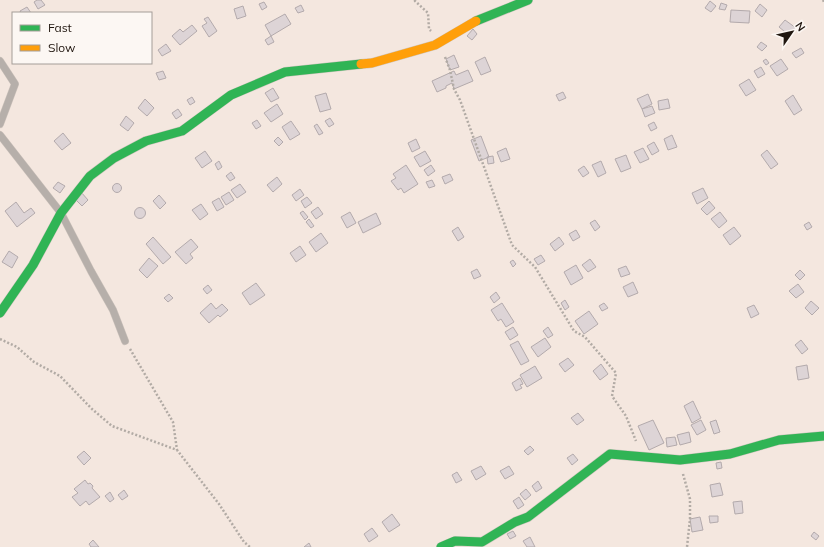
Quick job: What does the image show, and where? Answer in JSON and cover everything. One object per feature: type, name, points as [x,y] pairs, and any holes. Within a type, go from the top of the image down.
[{"type":"street","points":[[0,313],[33,265],[61,214],[90,176],[114,158],[146,142],[182,131],[231,95],[285,72],[372,63],[435,45],[480,19],[528,0]]},
{"type":"street","points":[[441,547],[455,541],[482,542],[515,522],[528,518],[610,454],[680,460],[730,454],[779,440],[824,436]]},
{"type":"lane","points":[[0,61],[15,84],[0,124]]},
{"type":"lane","points":[[0,135],[61,214],[113,310],[125,341]]},
{"type":"path","points":[[415,0],[428,13],[429,29],[441,42],[450,70],[454,89],[463,107],[512,245],[535,267],[574,331],[585,337],[616,373],[612,396],[626,416],[643,457]]},
{"type":"path","points":[[0,339],[17,347],[34,362],[60,376],[92,409],[112,426],[177,450]]},
{"type":"path","points":[[125,341],[173,422],[177,450],[219,504],[244,542],[250,547]]},
{"type":"path","points":[[680,460],[690,499],[690,519],[687,547]]},
{"type":"building","points":[[41,0],[45,5],[38,9],[34,2]]},
{"type":"building","points":[[710,1],[716,6],[711,12],[705,8]]},
{"type":"building","points":[[264,2],[267,7],[262,10],[259,4]]},
{"type":"building","points":[[721,3],[727,5],[725,10],[719,9]]},
{"type":"building","points":[[760,4],[767,10],[762,17],[755,11]]},
{"type":"building","points":[[301,5],[304,11],[298,13],[295,8]]},
{"type":"building","points":[[243,6],[246,16],[237,19],[234,9]]},
{"type":"building","points":[[27,7],[30,12],[20,12]]},
{"type":"building","points":[[731,10],[750,11],[749,23],[730,22]]},
{"type":"building","points":[[285,14],[291,24],[271,36],[265,25]]},
{"type":"building","points":[[208,17],[217,31],[209,37],[202,26],[207,23],[204,19]]},
{"type":"building","points":[[785,20],[796,28],[790,36],[779,27]]},
{"type":"building","points":[[192,25],[197,31],[180,45],[172,36],[180,29],[183,32]]},
{"type":"building","points":[[473,29],[477,34],[472,40],[467,36]]},
{"type":"building","points":[[271,36],[274,42],[268,45],[265,40]]},
{"type":"building","points":[[761,42],[767,46],[762,51],[757,47]]},
{"type":"building","points":[[166,44],[171,51],[162,56],[158,50]]},
{"type":"building","points":[[801,48],[804,53],[796,58],[792,53]]},
{"type":"building","points":[[454,55],[459,67],[450,70],[446,59]]},
{"type":"building","points":[[485,57],[491,71],[481,75],[475,62]]},
{"type":"building","points":[[766,59],[769,63],[766,65],[763,61]]},
{"type":"building","points":[[781,59],[788,69],[777,76],[770,66]]},
{"type":"building","points":[[761,67],[765,74],[758,78],[754,71]]},
{"type":"building","points":[[468,70],[473,81],[454,89],[452,83],[446,86],[446,88],[437,92],[432,81],[454,71],[456,75]]},
{"type":"building","points":[[163,71],[166,78],[159,80],[156,73]]},
{"type":"building","points":[[749,79],[756,90],[746,96],[739,85]]},
{"type":"building","points":[[273,88],[279,98],[271,102],[265,93]]},
{"type":"building","points":[[563,92],[566,98],[559,101],[556,95]]},
{"type":"building","points":[[326,93],[331,109],[320,112],[315,96]]},
{"type":"building","points":[[648,94],[652,104],[642,109],[637,99]]},
{"type":"building","points":[[793,95],[802,110],[794,115],[785,101]]},
{"type":"building","points":[[192,97],[195,102],[190,105],[187,100]]},
{"type":"building","points":[[145,99],[154,108],[147,116],[138,108]]},
{"type":"building","points":[[668,99],[670,108],[659,110],[658,101]]},
{"type":"building","points":[[277,104],[283,114],[271,122],[264,113]]},
{"type":"building","points":[[652,106],[655,113],[645,117],[642,109]]},
{"type":"building","points":[[178,109],[182,115],[176,119],[172,113]]},
{"type":"building","points":[[126,116],[134,123],[128,131],[120,125]]},
{"type":"building","points":[[330,118],[334,124],[329,127],[325,121]]},
{"type":"building","points":[[257,120],[261,126],[256,129],[252,123]]},
{"type":"building","points":[[291,121],[300,134],[290,140],[282,127]]},
{"type":"building","points":[[654,122],[657,128],[651,131],[648,125]]},
{"type":"building","points":[[317,124],[323,133],[319,135],[314,126]]},
{"type":"building","points":[[63,133],[71,143],[62,150],[54,141]]},
{"type":"building","points":[[672,135],[677,147],[668,150],[664,139]]},
{"type":"building","points":[[481,136],[489,157],[479,161],[471,140]]},
{"type":"building","points":[[278,137],[283,142],[279,146],[274,141]]},
{"type":"building","points":[[416,139],[420,148],[412,152],[408,143]]},
{"type":"building","points":[[654,142],[659,151],[652,155],[647,146]]},
{"type":"building","points":[[506,148],[510,159],[501,162],[497,152]]},
{"type":"building","points":[[643,148],[649,159],[640,163],[634,152]]},
{"type":"building","points":[[767,150],[778,164],[771,169],[761,155]]},
{"type":"building","points":[[205,151],[212,161],[202,168],[195,158]]},
{"type":"building","points":[[425,151],[431,161],[420,167],[414,157]]},
{"type":"building","points":[[626,155],[631,168],[621,172],[615,159]]},
{"type":"building","points":[[493,156],[494,163],[488,164],[487,157]]},
{"type":"building","points":[[219,161],[222,167],[218,170],[215,164]]},
{"type":"building","points":[[601,161],[606,173],[598,177],[592,165]]},
{"type":"building","points":[[406,165],[418,184],[404,193],[401,188],[398,190],[391,181],[396,178],[393,174]]},
{"type":"building","points":[[431,165],[435,171],[428,176],[424,170]]},
{"type":"building","points":[[584,166],[589,173],[583,177],[578,170]]},
{"type":"building","points":[[231,172],[235,178],[230,181],[226,176]]},
{"type":"building","points":[[450,174],[453,180],[445,184],[442,177]]},
{"type":"building","points":[[277,177],[282,184],[273,192],[267,185]]},
{"type":"building","points":[[432,180],[435,186],[429,188],[426,182]]},
{"type":"building","points":[[58,182],[65,186],[60,193],[53,188]]},
{"type":"building","points":[[117,183],[122,188],[117,193],[112,188]]},
{"type":"building","points":[[240,184],[246,192],[237,198],[231,190]]},
{"type":"building","points":[[703,188],[708,198],[697,204],[692,193]]},
{"type":"building","points":[[300,189],[304,195],[296,201],[292,195]]},
{"type":"building","points":[[81,192],[88,200],[82,206],[76,200]]},
{"type":"building","points":[[229,192],[234,200],[226,205],[221,197]]},
{"type":"building","points":[[159,195],[166,203],[160,209],[153,201]]},
{"type":"building","points":[[307,197],[312,203],[305,208],[301,201]]},
{"type":"building","points":[[219,198],[224,207],[217,211],[212,202]]},
{"type":"building","points":[[709,201],[715,208],[707,215],[701,209]]},
{"type":"building","points":[[16,202],[24,213],[31,208],[35,213],[17,227],[5,211]]},
{"type":"building","points":[[201,204],[208,214],[200,220],[192,210]]},
{"type":"building","points":[[140,207],[144,209],[146,213],[144,217],[140,219],[136,217],[134,213],[136,209]]},
{"type":"building","points":[[318,207],[323,214],[316,219],[311,212]]},
{"type":"building","points":[[303,211],[308,217],[305,220],[300,213]]},
{"type":"building","points":[[350,212],[356,223],[347,228],[341,217]]},
{"type":"building","points":[[720,212],[727,221],[719,228],[711,219]]},
{"type":"building","points":[[376,213],[381,224],[363,233],[358,222]]},
{"type":"building","points":[[309,219],[314,226],[311,228],[306,222]]},
{"type":"building","points":[[595,220],[600,227],[595,231],[590,223]]},
{"type":"building","points":[[809,222],[812,227],[807,230],[804,225]]},
{"type":"building","points":[[458,227],[464,237],[458,241],[452,231]]},
{"type":"building","points":[[734,227],[741,236],[730,245],[723,235]]},
{"type":"building","points":[[576,230],[580,237],[573,241],[569,234]]},
{"type":"building","points":[[321,233],[328,243],[316,252],[309,242]]},
{"type":"building","points":[[153,237],[171,257],[163,264],[146,244]]},
{"type":"building","points":[[559,237],[564,244],[555,251],[550,244]]},
{"type":"building","points":[[191,239],[198,247],[190,254],[193,258],[186,264],[175,252]]},
{"type":"building","points":[[300,246],[306,255],[296,262],[290,253]]},
{"type":"building","points":[[9,251],[18,257],[12,268],[2,262]]},
{"type":"building","points":[[541,255],[545,261],[538,265],[534,259]]},
{"type":"building","points":[[149,258],[158,266],[147,278],[139,270]]},
{"type":"building","points":[[590,259],[596,267],[588,272],[582,265]]},
{"type":"building","points":[[513,260],[516,264],[513,267],[510,262]]},
{"type":"building","points":[[576,265],[583,278],[571,285],[564,272]]},
{"type":"building","points":[[626,266],[630,274],[621,277],[618,269]]},
{"type":"building","points":[[477,269],[481,276],[474,279],[471,272]]},
{"type":"building","points":[[800,270],[805,275],[800,280],[795,275]]},
{"type":"building","points":[[633,282],[638,293],[628,297],[623,287]]},
{"type":"building","points":[[256,283],[265,295],[250,305],[242,293]]},
{"type":"building","points":[[798,284],[804,292],[796,298],[789,291]]},
{"type":"building","points":[[208,285],[212,290],[207,294],[203,289]]},
{"type":"building","points":[[496,292],[500,298],[494,303],[490,297]]},
{"type":"building","points":[[169,294],[173,298],[168,302],[164,298]]},
{"type":"building","points":[[565,300],[569,307],[565,310],[561,303]]},
{"type":"building","points":[[811,301],[819,308],[812,315],[805,308]]},
{"type":"building","points":[[211,303],[216,309],[222,304],[228,310],[220,317],[218,315],[209,323],[200,313]]},
{"type":"building","points":[[502,303],[514,322],[506,327],[501,319],[498,321],[491,310]]},
{"type":"building","points":[[604,303],[608,308],[602,311],[599,306]]},
{"type":"building","points":[[754,305],[759,314],[751,318],[747,308]]},
{"type":"building","points":[[589,311],[598,324],[584,334],[575,321]]},
{"type":"building","points":[[513,327],[518,335],[510,340],[505,332]]},
{"type":"building","points":[[548,327],[553,335],[548,338],[543,331]]},
{"type":"building","points":[[545,338],[551,347],[538,357],[531,347]]},
{"type":"building","points":[[801,340],[808,349],[802,354],[795,345]]},
{"type":"building","points":[[518,341],[529,361],[521,365],[510,345]]},
{"type":"building","points":[[568,358],[574,365],[565,372],[559,364]]},
{"type":"building","points":[[601,364],[608,374],[600,380],[593,371]]},
{"type":"building","points":[[807,365],[809,378],[798,380],[796,367]]},
{"type":"building","points":[[535,366],[542,378],[527,387],[520,375]]},
{"type":"building","points":[[520,378],[523,384],[520,385],[522,388],[516,391],[512,383]]},
{"type":"building","points":[[693,401],[701,418],[692,423],[684,406]]},
{"type":"building","points":[[578,413],[584,420],[577,425],[571,418]]},
{"type":"building","points":[[653,420],[664,443],[649,450],[638,426]]},
{"type":"building","points":[[701,420],[706,430],[697,435],[691,425]]},
{"type":"building","points":[[716,420],[720,432],[714,434],[710,422]]},
{"type":"building","points":[[689,432],[691,442],[680,445],[677,435]]},
{"type":"building","points":[[675,437],[677,445],[667,447],[666,438]]},
{"type":"building","points":[[530,446],[534,450],[528,455],[524,451]]},
{"type":"building","points":[[84,451],[91,458],[84,465],[77,457]]},
{"type":"building","points":[[573,454],[578,460],[572,465],[567,458]]},
{"type":"building","points":[[721,462],[722,468],[717,469],[716,463]]},
{"type":"building","points":[[481,466],[486,474],[476,480],[471,471]]},
{"type":"building","points":[[509,466],[514,474],[505,479],[500,471]]},
{"type":"building","points":[[457,472],[462,480],[456,483],[452,475]]},
{"type":"building","points":[[85,480],[88,484],[90,483],[93,486],[92,488],[100,497],[89,505],[86,501],[80,506],[72,497],[78,493],[74,489]]},
{"type":"building","points":[[538,481],[542,488],[536,492],[532,486]]},
{"type":"building","points":[[720,483],[723,495],[712,497],[710,485]]},
{"type":"building","points":[[526,489],[531,495],[525,500],[520,494]]},
{"type":"building","points":[[124,490],[128,496],[122,500],[118,495]]},
{"type":"building","points":[[110,492],[114,499],[110,502],[105,496]]},
{"type":"building","points":[[519,497],[524,505],[518,509],[513,501]]},
{"type":"building","points":[[742,501],[743,513],[735,514],[733,502]]},
{"type":"building","points":[[392,514],[400,525],[389,532],[382,522]]},
{"type":"building","points":[[709,516],[718,516],[718,522],[710,523]]},
{"type":"building","points":[[700,517],[703,530],[692,532],[690,519]]},
{"type":"building","points":[[372,528],[378,536],[369,542],[364,534]]},
{"type":"building","points":[[513,531],[516,536],[510,539],[507,534]]},
{"type":"building","points":[[814,532],[819,536],[816,540],[811,536]]},
{"type":"building","points":[[530,537],[535,547],[527,547],[523,541]]},
{"type":"building","points":[[93,540],[99,547],[91,547],[89,544]]},
{"type":"building","points":[[309,543],[311,547],[304,547]]},
{"type":"traffic: fast","points":[[476,21],[528,0]]},
{"type":"traffic: fast","points":[[0,313],[33,265],[61,213],[90,176],[114,158],[146,141],[182,131],[231,95],[285,72],[361,64]]},
{"type":"traffic: fast","points":[[441,547],[455,541],[482,542],[515,522],[528,517],[610,454],[680,460],[730,454],[779,440],[824,436]]},
{"type":"traffic: slow","points":[[361,64],[372,63],[435,45],[476,21]]}]
